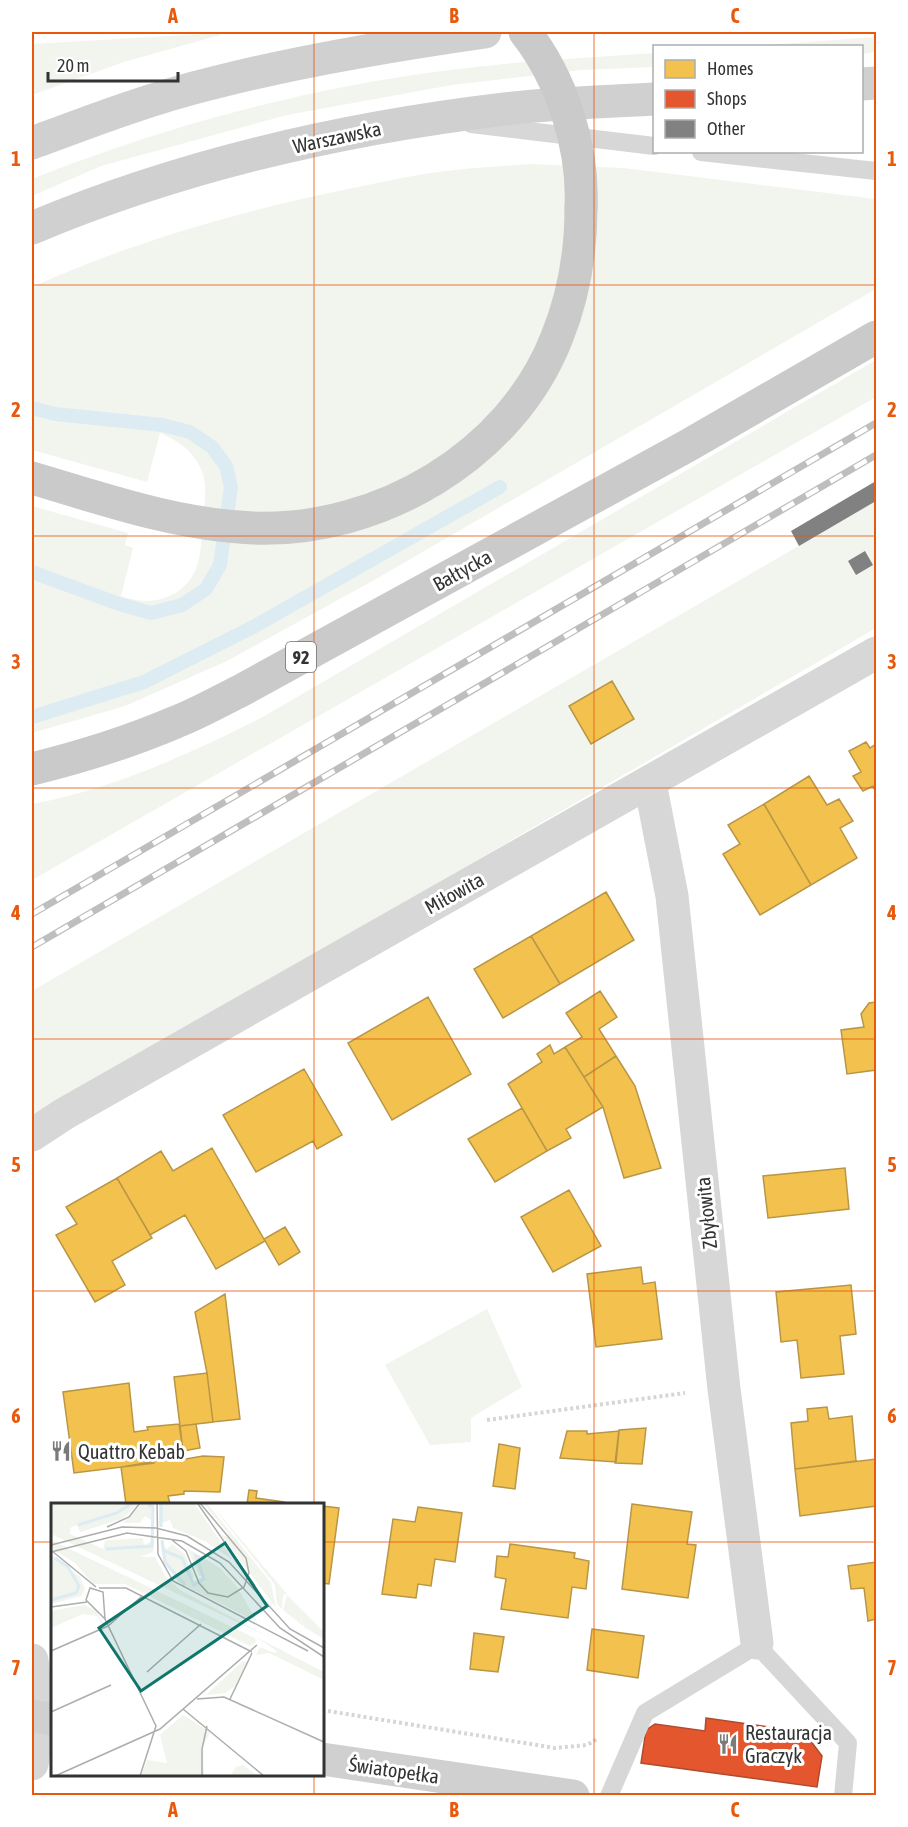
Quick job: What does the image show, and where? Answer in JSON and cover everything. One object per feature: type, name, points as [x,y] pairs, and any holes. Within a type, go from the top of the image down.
[{"type":"main road","points":[[32,143],[97,118],[210,83],[285,65],[364,50],[485,32]]},
{"type":"main road","points":[[32,478],[144,510],[227,526],[279,528],[330,521],[383,505],[436,478],[466,457],[494,432],[532,383],[557,338],[574,282],[581,237],[582,188],[576,152],[561,99],[549,68],[525,32]]},
{"type":"main road","name":"Warszawska","points":[[32,228],[102,200],[242,157],[379,128],[508,109],[653,99]]},
{"type":"main road","name":"Bałtycka","points":[[32,769],[93,753],[178,722],[242,690],[687,446],[876,337]]},
{"type":"main road","name":"Światopełka","points":[[324,1759],[573,1796]]},
{"type":"street","name":"Miłowita","points":[[32,1135],[876,653]]},
{"type":"street","name":"Zbyłowita","points":[[650,783],[672,896],[724,1389],[757,1644]]},
{"type":"street","points":[[32,1660],[41,1718],[32,1764]]},
{"type":"lane","points":[[379,128],[439,123],[468,124],[653,146]]},
{"type":"lane","points":[[710,153],[876,171]]},
{"type":"lane","points":[[609,1796],[645,1713],[757,1644],[848,1743],[843,1796]]},
{"type":"path","points":[[487,1420],[724,1389]]},
{"type":"path","points":[[324,1710],[555,1748],[587,1745],[645,1713]]},
{"type":"shaded area","points":[[219,33],[220,35],[124,62],[32,95],[32,44]]},
{"type":"shaded area","points":[[876,37],[876,52],[863,54],[863,45],[764,45]]},
{"type":"shaded area","points":[[653,53],[653,67],[581,70],[452,85],[287,115],[101,166],[32,196],[32,179],[134,142],[237,111],[343,87],[396,78],[526,62]]},
{"type":"shaded area","points":[[532,164],[623,168],[876,199],[876,289],[376,579],[227,661],[125,706],[32,733],[32,506],[128,533],[125,545],[133,548],[121,596],[151,601],[179,591],[193,575],[200,556],[205,494],[203,474],[192,455],[178,443],[160,433],[147,482],[32,450],[32,287],[144,243],[260,209],[426,174]]},
{"type":"shaded area","points":[[876,360],[876,397],[32,880],[32,804],[62,798],[121,780],[205,745],[261,718]]},
{"type":"shaded area","points":[[876,501],[876,628],[32,1119],[32,991]]},
{"type":"shaded area","points":[[487,1309],[522,1387],[471,1418],[471,1442],[430,1445],[385,1365]]},
{"type":"building: Homes","points":[[612,681],[634,719],[591,744],[569,706]]},
{"type":"building: Homes","points":[[866,742],[870,748],[876,744],[876,793],[873,786],[863,791],[853,776],[861,772],[849,751]]},
{"type":"building: Homes","points":[[809,776],[827,805],[839,799],[853,821],[840,828],[857,858],[811,885],[764,804]]},
{"type":"building: Homes","points":[[764,804],[811,885],[760,915],[723,854],[740,844],[728,825]]},
{"type":"building: Homes","points":[[606,892],[634,940],[560,984],[531,936]]},
{"type":"building: Homes","points":[[531,936],[560,984],[503,1018],[474,969]]},
{"type":"building: Homes","points":[[600,991],[617,1017],[599,1029],[616,1056],[584,1077],[565,1047],[582,1037],[566,1013]]},
{"type":"building: Homes","points":[[428,997],[471,1074],[392,1120],[348,1043]]},
{"type":"building: Homes","points":[[876,1002],[876,1070],[847,1074],[841,1030],[864,1027],[861,1014],[869,1003]]},
{"type":"building: Homes","points":[[550,1045],[554,1054],[565,1047],[603,1107],[566,1129],[571,1138],[547,1151],[508,1084],[542,1062],[537,1054]]},
{"type":"building: Homes","points":[[616,1056],[635,1086],[661,1168],[624,1178],[603,1107],[584,1077]]},
{"type":"building: Homes","points":[[304,1069],[342,1135],[317,1149],[313,1141],[256,1172],[223,1115]]},
{"type":"building: Homes","points":[[522,1108],[547,1151],[495,1182],[468,1139]]},
{"type":"building: Homes","points":[[212,1148],[265,1241],[216,1269],[185,1215],[150,1235],[117,1178],[161,1151],[173,1171]]},
{"type":"building: Homes","points":[[845,1168],[849,1209],[768,1218],[763,1176]]},
{"type":"building: Homes","points":[[117,1178],[152,1238],[112,1261],[125,1285],[95,1302],[56,1235],[77,1224],[66,1207]]},
{"type":"building: Homes","points":[[569,1190],[601,1246],[553,1272],[521,1217]]},
{"type":"building: Homes","points":[[285,1227],[300,1252],[279,1265],[264,1239]]},
{"type":"building: Homes","points":[[641,1267],[643,1284],[655,1282],[662,1339],[596,1347],[587,1274]]},
{"type":"building: Homes","points":[[851,1285],[856,1334],[840,1336],[844,1374],[801,1378],[797,1340],[781,1342],[776,1292]]},
{"type":"building: Homes","points":[[225,1294],[240,1419],[213,1422],[207,1373],[195,1312]]},
{"type":"building: Homes","points":[[207,1373],[213,1422],[180,1426],[174,1377]]},
{"type":"building: Homes","points":[[129,1383],[134,1432],[148,1430],[147,1427],[179,1424],[183,1451],[153,1455],[154,1463],[74,1473],[63,1392]]},
{"type":"building: Homes","points":[[827,1407],[829,1419],[852,1416],[856,1461],[795,1469],[791,1423],[808,1421],[807,1409]]},
{"type":"building: Homes","points":[[196,1424],[200,1448],[183,1451],[180,1426]]},
{"type":"building: Homes","points":[[646,1428],[642,1464],[615,1463],[619,1430]]},
{"type":"building: Homes","points":[[567,1431],[587,1431],[587,1434],[619,1431],[616,1462],[560,1458]]},
{"type":"building: Homes","points":[[499,1444],[520,1448],[515,1489],[493,1486]]},
{"type":"building: Homes","points":[[203,1456],[224,1457],[220,1492],[184,1491],[184,1494],[168,1496],[170,1503],[126,1503],[121,1467],[179,1457],[180,1460]]},
{"type":"building: Homes","points":[[876,1459],[876,1506],[800,1516],[795,1469]]},
{"type":"building: Homes","points":[[249,1490],[257,1491],[256,1498],[284,1502],[284,1503],[247,1503]]},
{"type":"building: Homes","points":[[632,1504],[692,1512],[687,1544],[696,1545],[688,1598],[622,1589]]},
{"type":"building: Homes","points":[[324,1506],[339,1508],[329,1584],[324,1583]]},
{"type":"building: Homes","points":[[418,1507],[462,1513],[455,1562],[435,1559],[431,1586],[418,1584],[416,1598],[382,1594],[393,1519],[415,1522]]},
{"type":"building: Homes","points":[[510,1544],[575,1553],[574,1558],[589,1561],[586,1589],[572,1587],[568,1618],[501,1609],[506,1579],[495,1577],[497,1556],[508,1557]]},
{"type":"building: Homes","points":[[876,1562],[876,1619],[868,1621],[864,1588],[851,1589],[848,1566]]},
{"type":"building: Homes","points":[[592,1629],[644,1636],[638,1678],[587,1670]]},
{"type":"building: Homes","points":[[474,1633],[504,1637],[498,1672],[470,1669]]},
{"type":"building: Shops","name":"Restauracja Graczyk","points":[[706,1718],[804,1732],[822,1756],[817,1787],[641,1763],[646,1730],[655,1724],[705,1731]]},
{"type":"building: Other","points":[[876,481],[876,501],[799,546],[791,531]]},
{"type":"building: Other","points":[[865,551],[873,565],[856,575],[848,561]]},
{"type":"waterway","points":[[32,408],[55,414],[162,425],[190,432],[212,447],[226,466],[231,487],[220,565],[206,589],[182,605],[151,613],[119,604],[32,572]]},
{"type":"waterway","points":[[32,717],[144,682],[255,626],[500,487]]},
{"type":"railway","points":[[32,914],[876,423]]},
{"type":"railway","points":[[32,947],[876,455]]},
{"type":"place","name":"Quattro Kebab","points":[[61,1451]]},
{"type":"place","name":"Restauracja Graczyk","points":[[728,1744]]}]
